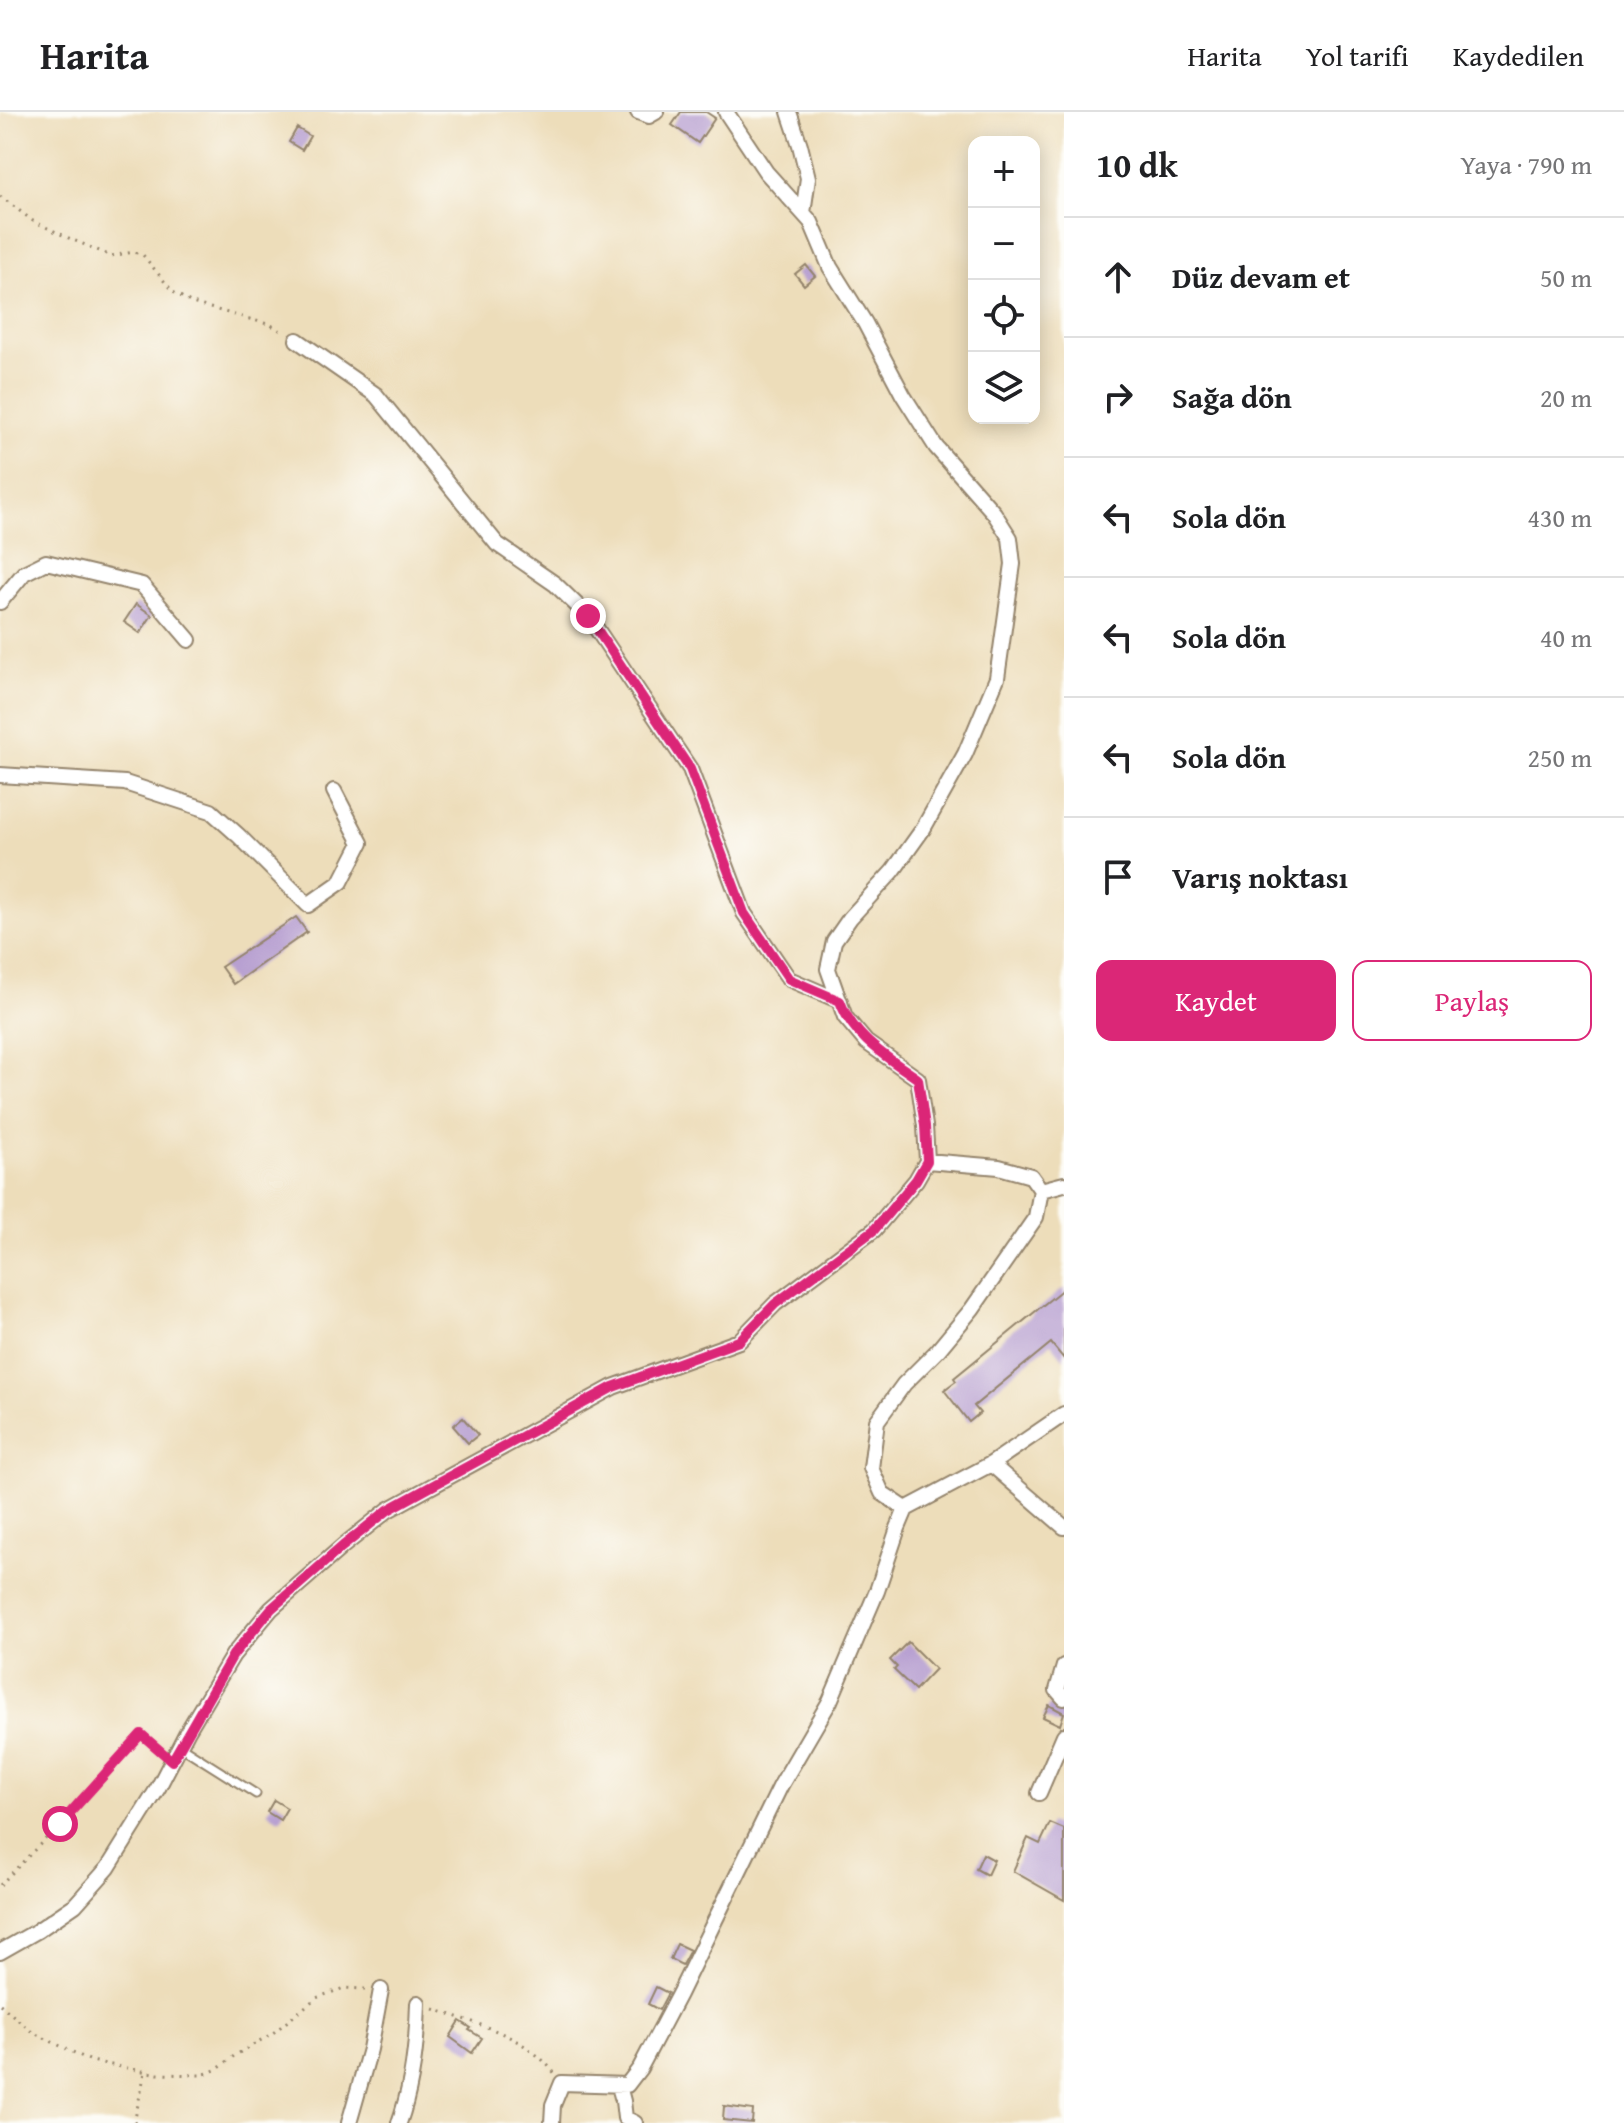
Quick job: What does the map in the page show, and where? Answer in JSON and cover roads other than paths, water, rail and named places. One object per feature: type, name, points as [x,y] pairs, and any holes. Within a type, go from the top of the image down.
[{"type":"street","points":[[638,112],[649,116],[656,112]]},
{"type":"street","points":[[0,1952],[75,1905],[108,1868],[158,1788],[233,1655],[271,1609],[343,1546],[388,1510],[613,1387],[739,1341],[775,1304],[874,1230],[916,1180],[927,1161],[918,1079],[866,1042],[845,1017],[828,969],[834,941],[850,918],[893,871],[923,829],[965,754],[997,678],[1013,564],[1010,538],[994,513],[936,447],[830,267],[811,222],[766,172],[726,112]]},
{"type":"street","points":[[789,112],[808,178],[803,213]]},
{"type":"street","points":[[297,340],[376,395],[497,544],[555,584],[588,616],[690,769],[744,913],[789,979],[840,1001]]},
{"type":"street","points":[[0,602],[24,573],[46,562],[142,585],[189,640]]},
{"type":"street","points":[[0,775],[125,783],[211,811],[308,905],[341,882],[361,843],[334,791]]},
{"type":"street","points":[[906,1509],[882,1493],[871,1468],[877,1421],[904,1384],[972,1309],[1036,1217],[1041,1190],[1031,1176],[999,1167],[927,1161]]},
{"type":"street","points":[[1041,1190],[1064,1184]]},
{"type":"street","points":[[552,2123],[553,2105],[562,2083],[627,2085],[640,2068],[781,1785],[830,1701],[877,1591],[906,1509],[991,1464],[1064,1414]]},
{"type":"street","points":[[991,1464],[1064,1527]]},
{"type":"street","points":[[1064,1666],[1057,1690],[1064,1698]]},
{"type":"street","points":[[1039,1793],[1064,1735]]},
{"type":"street","points":[[349,2123],[370,2049],[381,1990]]},
{"type":"street","points":[[399,2123],[407,2100],[417,2040],[418,2003]]},
{"type":"street","points":[[619,2086],[625,2118],[635,2123]]},
{"type":"lane","points":[[180,1746],[256,1794]]}]
